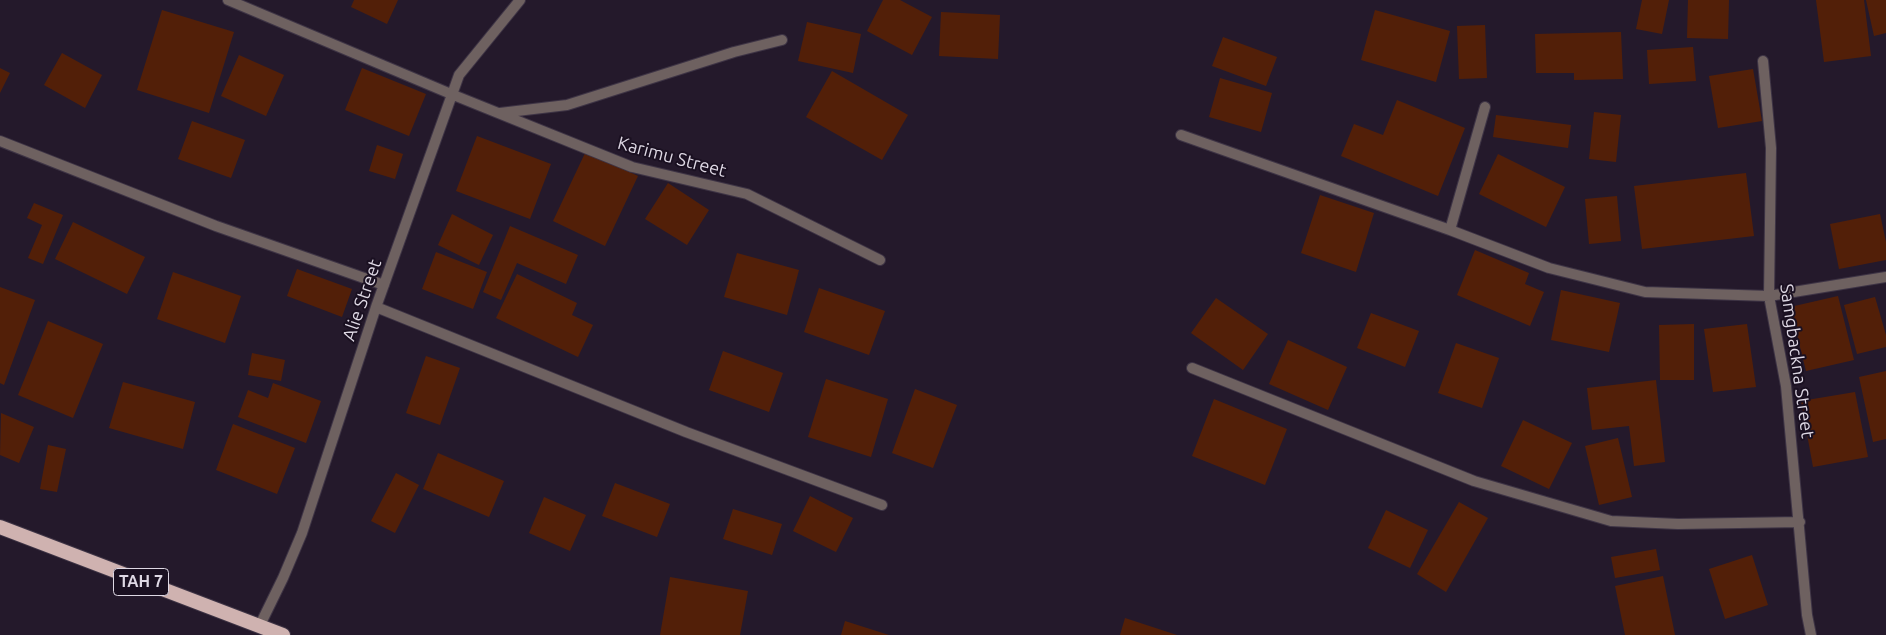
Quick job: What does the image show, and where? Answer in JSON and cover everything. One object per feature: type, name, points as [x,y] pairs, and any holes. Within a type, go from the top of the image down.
[{"type":"highway","name":"TAH 7","points":[[0,527],[284,635]]},
{"type":"street","name":"Karimu Street","points":[[228,0],[498,114],[632,167],[748,194],[880,260]]},
{"type":"street","name":"Alie Street","points":[[260,625],[284,578],[302,533],[376,307],[458,75],[520,0]]},
{"type":"street","points":[[498,114],[567,105],[734,52],[782,40]]},
{"type":"street","name":"Samgbackna Street","points":[[1764,61],[1771,148],[1769,296],[1786,386],[1800,522],[1807,615],[1811,635]]},
{"type":"street","points":[[1450,230],[1485,107]]},
{"type":"street","points":[[1182,136],[1450,230],[1549,268],[1644,292],[1769,296],[1886,277]]},
{"type":"street","points":[[0,141],[216,226],[384,285]]},
{"type":"street","points":[[376,307],[686,432],[882,505]]},
{"type":"street","points":[[1192,368],[1474,481],[1611,521],[1678,524],[1800,522]]},
{"type":"building","points":[[354,0],[398,0],[387,24],[351,7]]},
{"type":"building","points":[[883,0],[900,0],[932,17],[912,55],[867,31]]},
{"type":"building","points":[[1642,0],[1669,0],[1662,34],[1636,29]]},
{"type":"building","points":[[1688,0],[1729,0],[1728,39],[1687,38]]},
{"type":"building","points":[[1816,0],[1864,0],[1871,56],[1824,62]]},
{"type":"building","points":[[1866,0],[1886,0],[1886,33],[1874,36]]},
{"type":"building","points":[[162,10],[234,32],[209,113],[137,90]]},
{"type":"building","points":[[1375,10],[1450,31],[1436,82],[1361,60]]},
{"type":"building","points":[[941,12],[1000,15],[998,59],[939,56]]},
{"type":"building","points":[[807,22],[861,34],[853,73],[798,61]]},
{"type":"building","points":[[1485,25],[1487,78],[1459,79],[1457,26]]},
{"type":"building","points":[[1621,32],[1623,79],[1574,80],[1574,73],[1536,73],[1535,34]]},
{"type":"building","points":[[1223,37],[1277,57],[1266,86],[1212,66]]},
{"type":"building","points":[[1693,47],[1696,81],[1649,84],[1647,50]]},
{"type":"building","points":[[62,53],[102,75],[85,108],[44,85]]},
{"type":"building","points":[[239,55],[284,75],[266,116],[221,96]]},
{"type":"building","points":[[0,68],[10,73],[0,93]]},
{"type":"building","points":[[362,68],[426,94],[409,136],[345,110]]},
{"type":"building","points":[[1753,69],[1762,121],[1718,128],[1709,76]]},
{"type":"building","points":[[832,71],[908,115],[882,160],[806,117]]},
{"type":"building","points":[[1220,78],[1272,93],[1261,132],[1209,117]]},
{"type":"building","points":[[1397,100],[1465,128],[1438,196],[1341,156],[1354,124],[1383,135]]},
{"type":"building","points":[[1594,112],[1621,115],[1616,162],[1589,159]]},
{"type":"building","points":[[1496,115],[1571,125],[1568,148],[1493,137]]},
{"type":"building","points":[[192,121],[245,140],[231,178],[178,159]]},
{"type":"building","points":[[477,136],[551,164],[530,219],[456,191]]},
{"type":"building","points":[[377,145],[403,154],[395,179],[369,171]]},
{"type":"building","points":[[586,151],[638,176],[605,246],[553,221]]},
{"type":"building","points":[[1498,154],[1565,187],[1546,227],[1479,194]]},
{"type":"building","points":[[1746,173],[1754,236],[1642,249],[1634,186]]},
{"type":"building","points":[[668,183],[709,210],[687,245],[645,219]]},
{"type":"building","points":[[1320,195],[1374,213],[1356,272],[1301,253]]},
{"type":"building","points":[[1617,196],[1621,241],[1589,244],[1585,199]]},
{"type":"building","points":[[34,203],[63,215],[43,264],[28,258],[42,225],[27,218]]},
{"type":"building","points":[[452,214],[493,235],[479,265],[438,245]]},
{"type":"building","points":[[1880,214],[1886,242],[1886,260],[1839,269],[1830,224]]},
{"type":"building","points":[[73,222],[145,257],[127,294],[55,259]]},
{"type":"building","points":[[510,226],[578,255],[566,284],[517,263],[501,300],[483,292]]},
{"type":"building","points":[[1475,250],[1529,273],[1525,284],[1544,292],[1530,326],[1457,295]]},
{"type":"building","points":[[436,252],[487,272],[473,309],[422,289]]},
{"type":"building","points":[[737,253],[799,270],[787,315],[724,297]]},
{"type":"building","points":[[297,269],[352,289],[342,317],[287,296]]},
{"type":"building","points":[[173,272],[241,296],[225,343],[157,319]]},
{"type":"building","points":[[517,274],[577,303],[572,315],[593,325],[578,357],[496,318]]},
{"type":"building","points":[[0,287],[35,300],[4,385],[0,383]]},
{"type":"building","points":[[819,288],[885,311],[869,355],[804,332]]},
{"type":"building","points":[[1561,290],[1620,303],[1609,352],[1551,340]]},
{"type":"building","points":[[1838,296],[1854,360],[1806,371],[1790,307]]},
{"type":"building","points":[[1875,297],[1886,335],[1886,347],[1857,354],[1844,305]]},
{"type":"building","points":[[1216,298],[1268,334],[1243,370],[1191,333]]},
{"type":"building","points":[[1371,313],[1419,331],[1405,367],[1357,348]]},
{"type":"building","points":[[48,321],[103,344],[73,418],[18,395]]},
{"type":"building","points":[[1694,324],[1694,380],[1660,380],[1659,325]]},
{"type":"building","points":[[1747,324],[1756,387],[1713,392],[1704,329]]},
{"type":"building","points":[[1288,340],[1347,367],[1328,410],[1269,384]]},
{"type":"building","points":[[1456,343],[1499,358],[1482,408],[1438,393]]},
{"type":"building","points":[[723,351],[783,373],[769,412],[709,390]]},
{"type":"building","points":[[252,353],[285,360],[281,381],[248,375]]},
{"type":"building","points":[[426,356],[460,368],[440,425],[406,413]]},
{"type":"building","points":[[1886,371],[1886,439],[1873,442],[1859,377]]},
{"type":"building","points":[[826,379],[888,399],[871,457],[808,437]]},
{"type":"building","points":[[1656,380],[1665,462],[1634,466],[1629,426],[1592,430],[1587,388]]},
{"type":"building","points":[[123,382],[195,402],[183,449],[109,428]]},
{"type":"building","points":[[273,383],[321,401],[306,443],[238,417],[248,390],[268,398]]},
{"type":"building","points":[[915,389],[957,405],[933,468],[892,453]]},
{"type":"building","points":[[1855,392],[1868,457],[1813,467],[1801,401]]},
{"type":"building","points":[[1214,399],[1287,429],[1265,485],[1192,456]]},
{"type":"building","points":[[1,413],[34,427],[19,463],[0,455]]},
{"type":"building","points":[[1523,420],[1572,443],[1549,489],[1501,466]]},
{"type":"building","points":[[233,424],[295,448],[277,494],[216,470]]},
{"type":"building","points":[[1618,438],[1632,497],[1599,505],[1585,446]]},
{"type":"building","points":[[48,445],[66,449],[57,492],[40,489]]},
{"type":"building","points":[[438,453],[504,481],[489,517],[423,489]]},
{"type":"building","points":[[396,473],[419,485],[395,533],[371,521]]},
{"type":"building","points":[[615,483],[670,504],[657,537],[602,516]]},
{"type":"building","points":[[810,496],[853,518],[836,552],[793,531]]},
{"type":"building","points":[[544,497],[586,515],[570,551],[529,533]]},
{"type":"building","points":[[1459,502],[1488,518],[1446,592],[1417,574]]},
{"type":"building","points":[[733,509],[782,524],[772,555],[723,539]]},
{"type":"building","points":[[1386,510],[1428,530],[1410,568],[1368,548]]},
{"type":"building","points":[[1656,549],[1660,570],[1615,578],[1611,557]]},
{"type":"building","points":[[1752,555],[1768,605],[1725,619],[1709,569]]},
{"type":"building","points":[[1663,576],[1675,635],[1625,635],[1615,586]]},
{"type":"building","points":[[670,577],[748,591],[740,635],[660,635]]},
{"type":"building","points":[[1125,618],[1177,635],[1120,635]]},
{"type":"building","points":[[845,621],[889,635],[841,635]]}]
